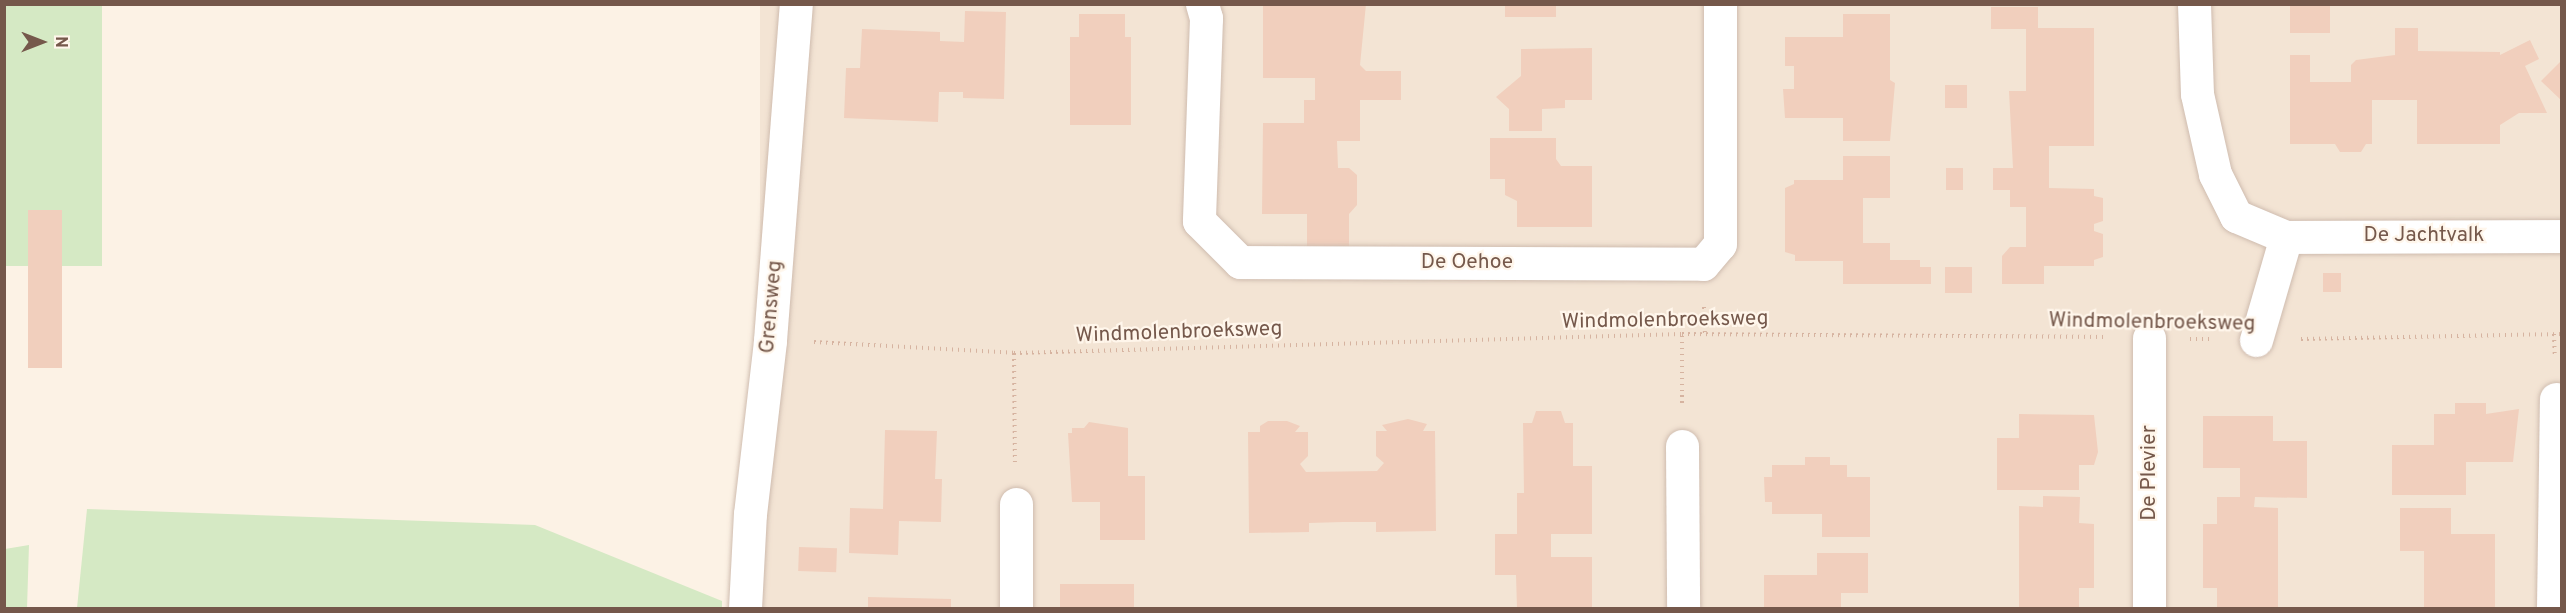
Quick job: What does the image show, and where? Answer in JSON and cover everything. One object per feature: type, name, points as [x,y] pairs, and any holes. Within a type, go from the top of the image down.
[{"type":"street","name":"Grensweg","points":[[745,609],[750,514],[770,340],[796,4]]},
{"type":"street","name":"De Oehoe","points":[[1202,4],[1206,18],[1199,221],[1240,262],[1703,264],[1720,244],[1720,4]]},
{"type":"street","name":"De Jachtvalk","points":[[2194,4],[2197,94],[2215,174],[2236,216],[2286,237],[2562,236]]},
{"type":"street","points":[[2256,340],[2286,237]]},
{"type":"street","name":"De Plevier","points":[[2149,609],[2150,338]]},
{"type":"street","points":[[2553,609],[2556,399]]},
{"type":"street","points":[[1682,446],[1683,609]]},
{"type":"street","points":[[1016,504],[1016,609]]},
{"type":"path","name":"Windmolenbroeksweg","points":[[770,340],[1014,353],[1682,334],[2256,340],[2562,334]]},
{"type":"path","points":[[1682,334],[1682,446]]},
{"type":"path","points":[[1014,353],[1016,504]]},
{"type":"shaded area","points":[[760,5],[2561,5],[2561,608],[760,608]]},
{"type":"green space","points":[[5,5],[102,5],[102,266],[5,266]]},
{"type":"green space","points":[[87,509],[535,525],[722,601],[722,608],[77,608]]},
{"type":"green space","points":[[29,545],[27,608],[5,608],[5,549]]},
{"type":"building","points":[[1263,4],[1366,4],[1360,65],[1366,71],[1401,71],[1401,100],[1360,100],[1360,141],[1337,141],[1338,168],[1349,168],[1357,175],[1357,205],[1349,214],[1349,250],[1307,250],[1307,214],[1262,214],[1263,123],[1304,123],[1304,100],[1315,100],[1315,78],[1263,78]]},
{"type":"building","points":[[1505,4],[1556,4],[1556,17],[1505,17]]},
{"type":"building","points":[[2290,4],[2330,4],[2330,33],[2290,33]]},
{"type":"building","points":[[1991,7],[2038,7],[2038,28],[2094,28],[2094,146],[2049,146],[2049,188],[2094,189],[2094,196],[2103,198],[2103,221],[2094,224],[2094,231],[2103,234],[2103,257],[2094,260],[2094,266],[2044,266],[2044,284],[2002,284],[2002,256],[2010,247],[2026,247],[2026,207],[2010,207],[2010,190],[1993,190],[1993,168],[2013,168],[2009,91],[2026,91],[2026,29],[1991,29]]},
{"type":"building","points":[[965,11],[1006,12],[1004,99],[963,98],[963,92],[939,92],[938,122],[844,118],[846,68],[860,68],[862,29],[940,32],[940,41],[964,42]]},
{"type":"building","points":[[1079,14],[1125,14],[1125,37],[1131,37],[1131,125],[1070,125],[1070,37],[1079,37]]},
{"type":"building","points":[[1843,14],[1890,14],[1890,80],[1895,83],[1890,141],[1843,141],[1843,118],[1785,118],[1783,89],[1794,89],[1794,66],[1785,66],[1785,37],[1843,37]]},
{"type":"building","points":[[2395,28],[2418,28],[2418,51],[2500,52],[2500,55],[2530,40],[2539,59],[2525,66],[2547,113],[2519,113],[2500,125],[2500,144],[2417,144],[2417,100],[2372,100],[2372,144],[2366,144],[2361,152],[2340,152],[2335,144],[2290,144],[2290,55],[2310,55],[2310,82],[2351,82],[2351,65],[2356,60],[2395,55]]},
{"type":"building","points":[[1592,48],[1592,100],[1565,100],[1565,108],[1542,109],[1542,131],[1509,131],[1509,109],[1496,97],[1521,76],[1521,49]]},
{"type":"building","points":[[2562,60],[2562,101],[2541,81]]},
{"type":"building","points":[[1945,85],[1967,85],[1967,108],[1945,108]]},
{"type":"building","points":[[1490,138],[1556,138],[1556,159],[1561,166],[1592,166],[1592,227],[1517,227],[1517,201],[1505,195],[1505,179],[1490,179]]},
{"type":"building","points":[[1843,156],[1890,156],[1890,198],[1863,198],[1863,243],[1890,243],[1890,260],[1920,260],[1920,267],[1931,267],[1931,284],[1843,284],[1843,261],[1795,261],[1795,255],[1785,252],[1785,188],[1794,184],[1794,180],[1843,180]]},
{"type":"building","points":[[1946,168],[1963,168],[1963,190],[1946,190]]},
{"type":"building","points":[[28,210],[62,210],[62,368],[28,368]]},
{"type":"building","points":[[1945,267],[1972,267],[1972,293],[1945,293]]},
{"type":"building","points":[[2323,273],[2341,273],[2341,292],[2323,292]]},
{"type":"building","points":[[2455,403],[2486,403],[2486,414],[2519,409],[2513,462],[2466,462],[2466,495],[2392,495],[2392,445],[2434,445],[2434,414],[2455,414]]},
{"type":"building","points":[[1536,411],[1561,411],[1565,423],[1573,423],[1573,466],[1592,466],[1592,534],[1551,534],[1551,557],[1592,557],[1592,608],[1517,608],[1516,575],[1495,575],[1495,534],[1517,534],[1517,493],[1524,493],[1523,423],[1532,423]]},
{"type":"building","points":[[2019,414],[2094,415],[2098,452],[2094,465],[2079,465],[2079,490],[1997,490],[1997,438],[2019,438]]},
{"type":"building","points":[[2203,416],[2273,416],[2273,441],[2307,441],[2307,498],[2255,497],[2254,507],[2278,508],[2278,608],[2217,608],[2217,588],[2203,588],[2203,524],[2217,524],[2217,497],[2240,497],[2240,468],[2203,468]]},
{"type":"building","points":[[1408,419],[1427,424],[1423,431],[1435,431],[1436,531],[1376,532],[1376,522],[1343,522],[1309,523],[1309,532],[1249,533],[1248,432],[1260,432],[1260,426],[1268,421],[1287,421],[1300,426],[1295,432],[1308,432],[1308,456],[1300,464],[1306,472],[1377,471],[1384,463],[1376,456],[1376,431],[1387,431],[1382,425]]},
{"type":"building","points":[[1089,422],[1128,428],[1128,476],[1145,476],[1145,540],[1100,540],[1100,502],[1072,502],[1068,433],[1072,433],[1072,428],[1084,428]]},
{"type":"building","points":[[885,430],[937,431],[935,479],[942,479],[941,522],[899,521],[898,555],[849,553],[850,508],[883,509]]},
{"type":"building","points":[[1805,457],[1830,457],[1830,465],[1847,465],[1847,477],[1870,477],[1870,537],[1822,537],[1822,514],[1772,514],[1772,502],[1765,502],[1764,477],[1772,477],[1772,465],[1805,465]]},
{"type":"building","points":[[2043,496],[2080,497],[2079,523],[2094,524],[2094,588],[2079,588],[2079,608],[2019,608],[2019,506],[2043,507]]},
{"type":"building","points":[[2400,508],[2451,508],[2451,534],[2495,534],[2495,608],[2424,608],[2424,551],[2400,551]]},
{"type":"building","points":[[799,547],[837,548],[836,572],[798,571]]},
{"type":"building","points":[[1817,553],[1868,553],[1868,593],[1841,593],[1841,608],[1764,608],[1764,575],[1817,575]]},
{"type":"building","points":[[1060,584],[1134,584],[1134,608],[1060,608]]},
{"type":"building","points":[[868,597],[951,599],[951,608],[868,608]]}]
